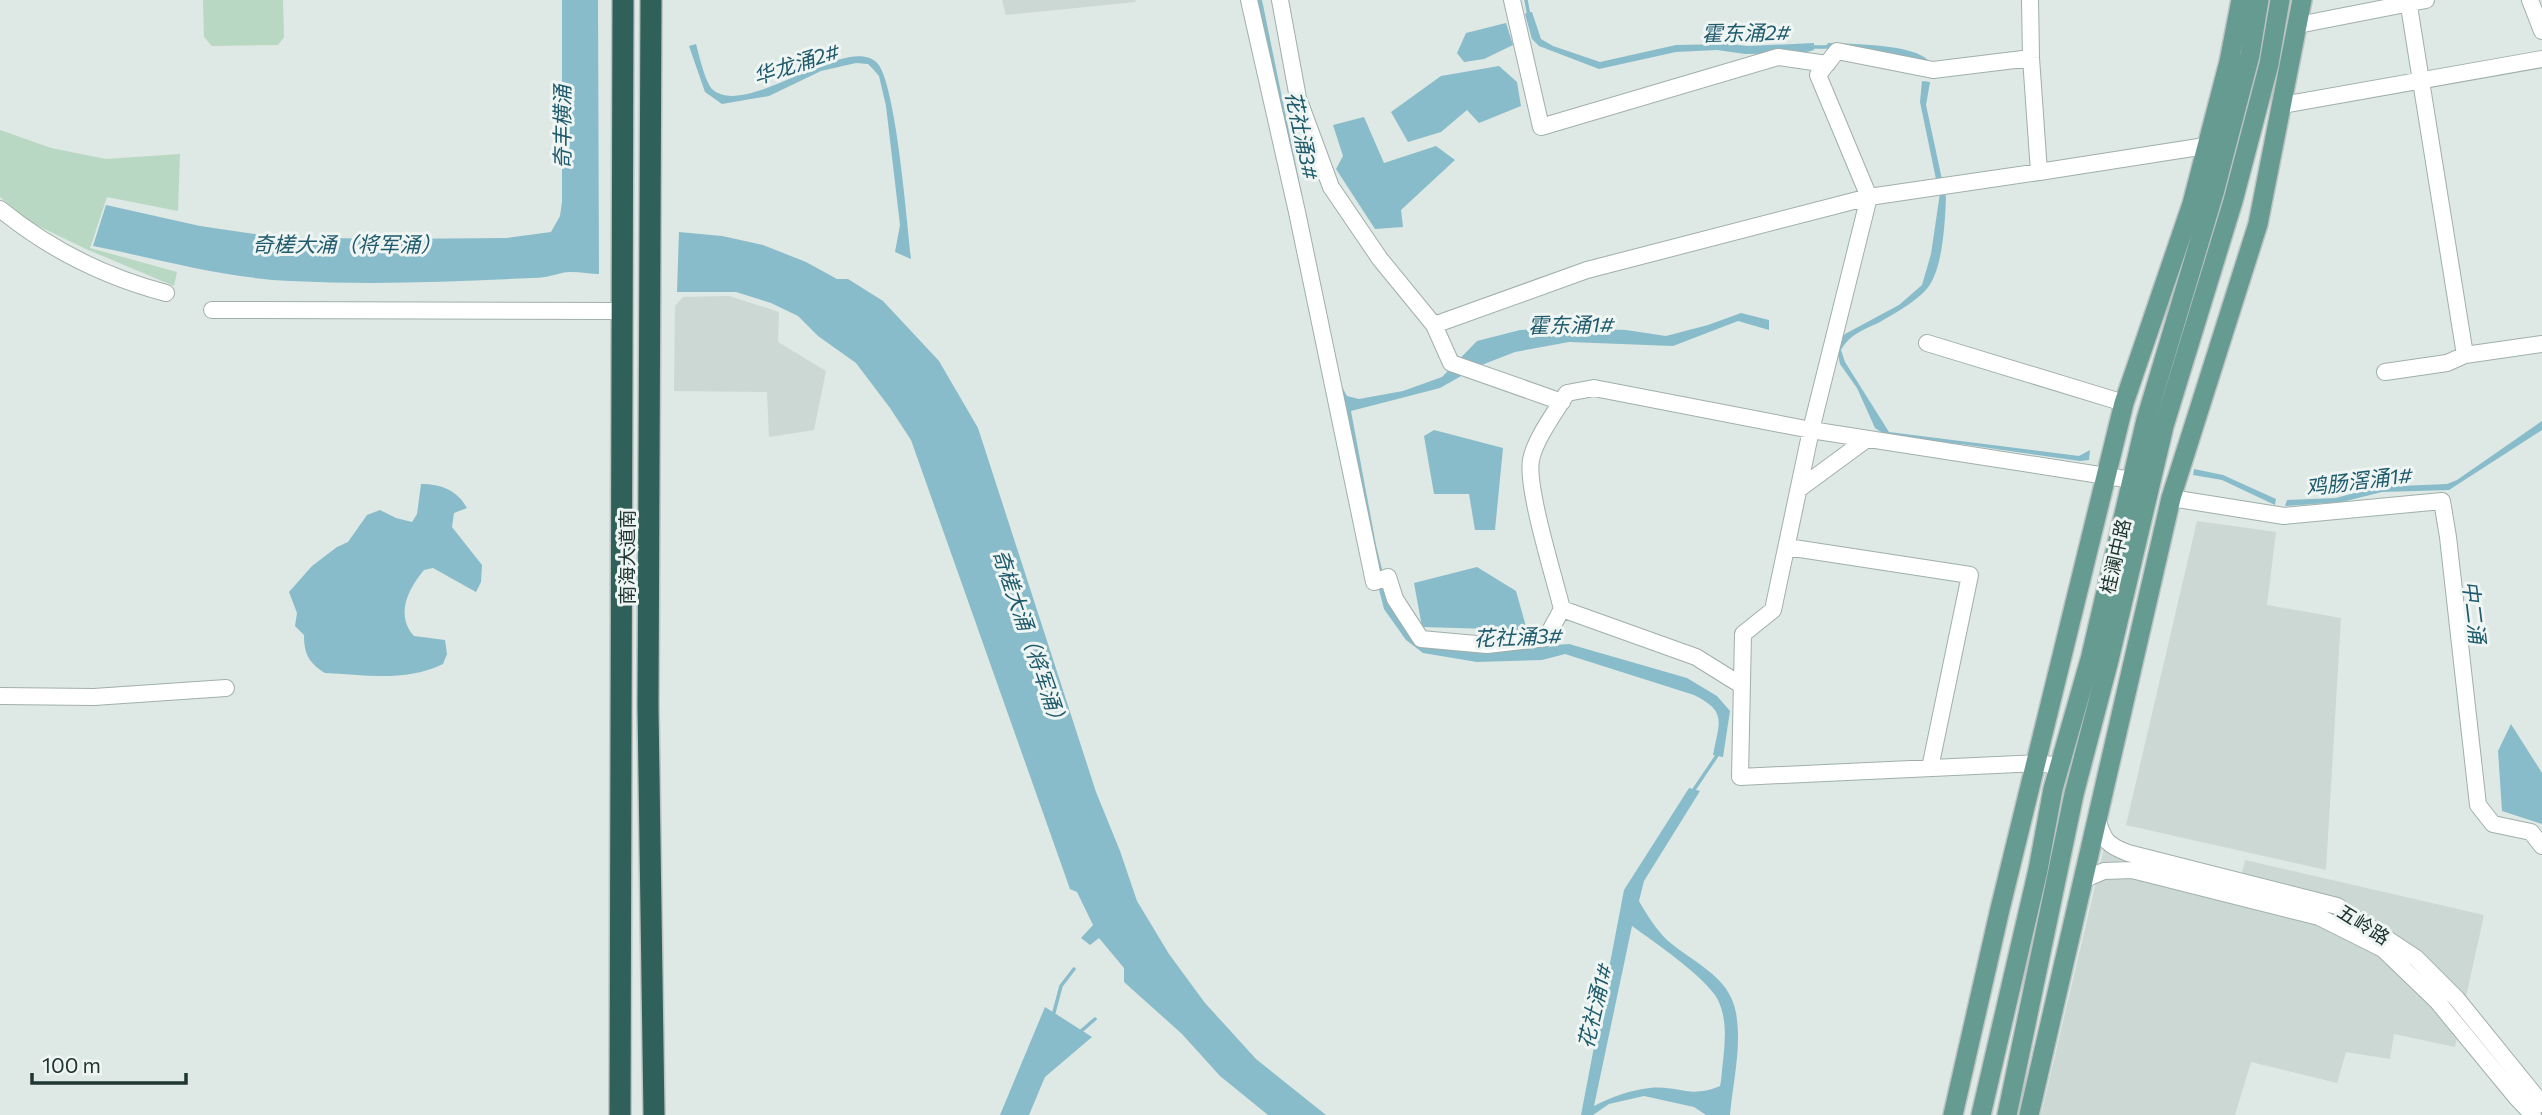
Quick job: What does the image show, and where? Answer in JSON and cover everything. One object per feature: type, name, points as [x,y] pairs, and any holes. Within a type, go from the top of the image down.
[{"type":"highway","name":"南海大道南","points":[[620,1115],[623,0]]},
{"type":"highway","name":"南海大道南","points":[[651,0],[648,707],[654,1114]]},
{"type":"main road","points":[[1953,1115],[2124,403],[2192,204],[2229,62],[2241,0]]},
{"type":"main road","name":"桂澜中路","points":[[1981,1115],[2060,766],[2091,656],[2146,421],[2228,142],[2250,55],[2259,0]]},
{"type":"main road","name":"桂澜中路","points":[[2007,1115],[2074,794],[2109,660],[2164,426],[2233,201],[2271,52],[2280,0]]},
{"type":"main road","points":[[2029,1115],[2171,498],[2258,224],[2302,0]]},
{"type":"main road","points":[[2271,52],[2282,105]]},
{"type":"main road","points":[[2140,527],[2171,498]]},
{"type":"main road","points":[[2104,789],[2103,724],[2112,679],[2109,660]]},
{"type":"main road","points":[[2021,1051],[2064,961]]},
{"type":"street","points":[[1249,0],[1297,212],[1356,503],[1380,580],[1388,577],[1395,599],[1421,639],[1487,645],[1546,638],[1562,608],[1533,494],[1531,460],[1567,393],[1594,388],[1811,430],[2132,480]]},
{"type":"street","points":[[1280,0],[1298,98],[1331,187],[1380,259],[1434,325],[1451,363],[1562,402]]},
{"type":"street","points":[[1512,0],[1541,127],[1778,57],[1827,64]]},
{"type":"street","points":[[2030,0],[2039,172]]},
{"type":"street","points":[[2298,25],[2426,0]]},
{"type":"street","points":[[2530,0],[2542,31]]},
{"type":"street","points":[[2408,2],[2423,80],[2465,355]]},
{"type":"street","points":[[2031,58],[1933,69],[1836,51],[1818,75],[1869,197],[1811,430],[1773,610],[1743,634],[1740,777],[2037,763],[2060,766]]},
{"type":"street","points":[[2282,105],[2542,59]]},
{"type":"street","points":[[1434,325],[1587,270],[1869,197],[2228,142]]},
{"type":"street","points":[[0,209],[25,229],[71,258],[133,285],[166,293]]},
{"type":"street","points":[[212,310],[621,311]]},
{"type":"street","points":[[1927,343],[2124,403]]},
{"type":"street","points":[[2385,372],[2447,363],[2465,355],[2542,344]]},
{"type":"street","points":[[1799,489],[1867,439]]},
{"type":"street","points":[[2171,498],[2284,516],[2442,501],[2478,805],[2493,824],[2531,832],[2542,846]]},
{"type":"street","points":[[1787,547],[1970,575],[1930,768]]},
{"type":"street","points":[[1562,608],[1696,657],[1741,685]]},
{"type":"street","points":[[0,696],[94,697],[226,688]]},
{"type":"street","name":"五岭路","points":[[2097,819],[2102,835],[2110,846],[2144,858],[2337,906],[2416,958],[2457,999],[2542,1104]]},
{"type":"street","points":[[2132,870],[2128,863],[2130,859],[2144,858]]},
{"type":"street","name":"五岭路","points":[[2083,880],[2104,871],[2132,870],[2319,917],[2384,949],[2437,1001],[2533,1115]]},
{"type":"shaded area","points":[[1002,0],[1135,0],[1136,2],[1006,15]]},
{"type":"shaded area","points":[[729,296],[779,312],[778,342],[826,371],[814,430],[769,437],[767,392],[674,391],[675,306],[683,297]]},
{"type":"shaded area","points":[[2197,521],[2276,532],[2267,605],[2341,618],[2326,870],[2126,825]]},
{"type":"shaded area","points":[[2105,844],[2241,877],[2245,860],[2484,915],[2455,1047],[2394,1034],[2390,1059],[2346,1052],[2337,1083],[2251,1062],[2235,1115],[2041,1115]]},
{"type":"green space","points":[[203,0],[283,0],[284,37],[278,45],[212,46],[204,37]]},
{"type":"green space","points":[[0,130],[51,148],[106,159],[180,154],[178,211],[107,197],[90,248],[177,272],[174,286],[30,222],[0,197]]},
{"type":"water","name":"奇槎大涌（将军涌）","points":[[562,0],[598,0],[599,274],[571,272],[535,278],[411,282],[291,281],[216,272],[93,246],[106,205],[200,226],[275,237],[507,238],[551,232],[560,216],[562,202]]},
{"type":"water","points":[[1253,0],[1262,0],[1341,385],[1347,396],[1359,399],[1403,391],[1442,377],[1477,341],[1520,330],[1626,330],[1666,336],[1741,313],[1769,320],[1769,330],[1738,321],[1673,346],[1569,342],[1515,352],[1479,366],[1440,388],[1351,411],[1376,545],[1389,598],[1412,632],[1477,651],[1569,644],[1687,678],[1717,696],[1730,711],[1723,757],[1713,755],[1719,726],[1717,713],[1694,695],[1565,654],[1542,660],[1477,662],[1423,653],[1406,640],[1384,609],[1355,495]]},
{"type":"water","points":[[1532,12],[1541,39],[1553,46],[1600,62],[1676,45],[1814,43],[1814,50],[1803,53],[1745,54],[1717,50],[1676,52],[1599,69],[1539,46],[1532,39],[1525,14]]},
{"type":"water","points":[[1506,23],[1513,45],[1484,59],[1464,62],[1457,53],[1466,33]]},
{"type":"water","points":[[1828,43],[1897,48],[1921,55],[1929,61],[1828,49]]},
{"type":"water","points":[[696,44],[709,85],[728,96],[748,94],[845,58],[864,57],[878,64],[884,77],[895,126],[911,259],[895,252],[900,225],[886,106],[879,76],[868,64],[856,63],[821,71],[769,96],[722,104],[705,92],[689,46]]},
{"type":"water","points":[[1499,66],[1517,82],[1521,106],[1479,123],[1467,110],[1441,132],[1408,142],[1391,112],[1441,76]]},
{"type":"water","points":[[1922,81],[1930,82],[1926,105],[1943,184],[1937,184],[1920,102]]},
{"type":"water","points":[[1364,117],[1384,163],[1436,146],[1455,160],[1401,210],[1403,227],[1375,229],[1336,169],[1343,156],[1333,125]]},
{"type":"water","points":[[1944,192],[1946,197],[1942,247],[1931,283],[1909,304],[1849,340],[1841,350],[1845,362],[1889,432],[2079,456],[2090,450],[2089,460],[1887,436],[1875,428],[1857,388],[1840,364],[1836,344],[1845,334],[1899,305],[1922,285],[1931,254],[1940,193]]},
{"type":"water","name":"奇槎大涌（将军涌）","points":[[679,232],[722,236],[763,245],[806,262],[837,279],[848,279],[883,301],[939,361],[978,428],[1096,792],[1137,901],[1169,954],[1205,1003],[1256,1059],[1326,1115],[1268,1115],[1220,1076],[1182,1034],[1124,982],[1124,968],[1099,938],[1090,945],[1081,938],[1093,925],[1077,892],[1070,889],[911,440],[856,363],[818,336],[798,316],[771,303],[736,292],[677,292]]},
{"type":"water","points":[[2542,421],[2542,430],[2449,490],[2382,492],[2342,502],[2285,506],[2287,500],[2336,498],[2376,487],[2447,484],[2457,480]]},
{"type":"water","points":[[1434,430],[1503,448],[1495,530],[1475,530],[1469,494],[1434,494],[1424,436]]},
{"type":"water","points":[[2194,469],[2223,475],[2276,499],[2275,505],[2222,480],[2193,475]]},
{"type":"water","points":[[421,484],[448,489],[463,502],[467,508],[454,513],[452,527],[482,565],[481,582],[476,592],[433,568],[424,570],[409,594],[405,611],[408,628],[414,636],[445,640],[447,654],[443,664],[429,670],[400,675],[325,673],[311,662],[306,653],[304,635],[295,626],[297,613],[289,592],[312,566],[348,542],[367,515],[380,510],[412,522],[417,514]]},
{"type":"water","points":[[1477,567],[1516,591],[1527,630],[1422,627],[1414,583]]},
{"type":"water","points":[[2511,724],[2542,773],[2542,824],[2502,811],[2498,751]]},
{"type":"water","points":[[1689,788],[1700,791],[1644,881],[1639,901],[1667,940],[1718,979],[1732,1000],[1738,1038],[1730,1115],[1706,1115],[1694,1107],[1644,1096],[1609,1104],[1593,1115],[1581,1115],[1624,890]],"holes":[[[1632,926],[1692,971],[1718,1000],[1725,1030],[1720,1086],[1692,1092],[1643,1089],[1621,1094],[1594,1106]]]},
{"type":"water","points":[[1045,1007],[1092,1037],[1045,1077],[1029,1115],[1000,1115]]},
{"type":"waterway","points":[[1526,0],[1529,16]]},
{"type":"waterway","name":"霍东涌2#","points":[[1813,47],[1830,47]]},
{"type":"waterway","name":"花社涌3#","points":[[1693,791],[1718,754]]},
{"type":"waterway","points":[[1053,1016],[1061,986],[1074,969]]},
{"type":"waterway","points":[[1080,1032],[1095,1019]]},
{"type":"water label","name":"华龙涌2#","points":[[796,63]]},
{"type":"water label","name":"奇丰横涌","points":[[561,127]]},
{"type":"water label","name":"霍东涌1#","points":[[1571,324]]},
{"type":"water label","name":"鸡肠滘涌1#","points":[[2359,480]]},
{"type":"water label","name":"中二涌","points":[[2475,612]]},
{"type":"water label","name":"花社涌1#","points":[[1594,1006]]}]
